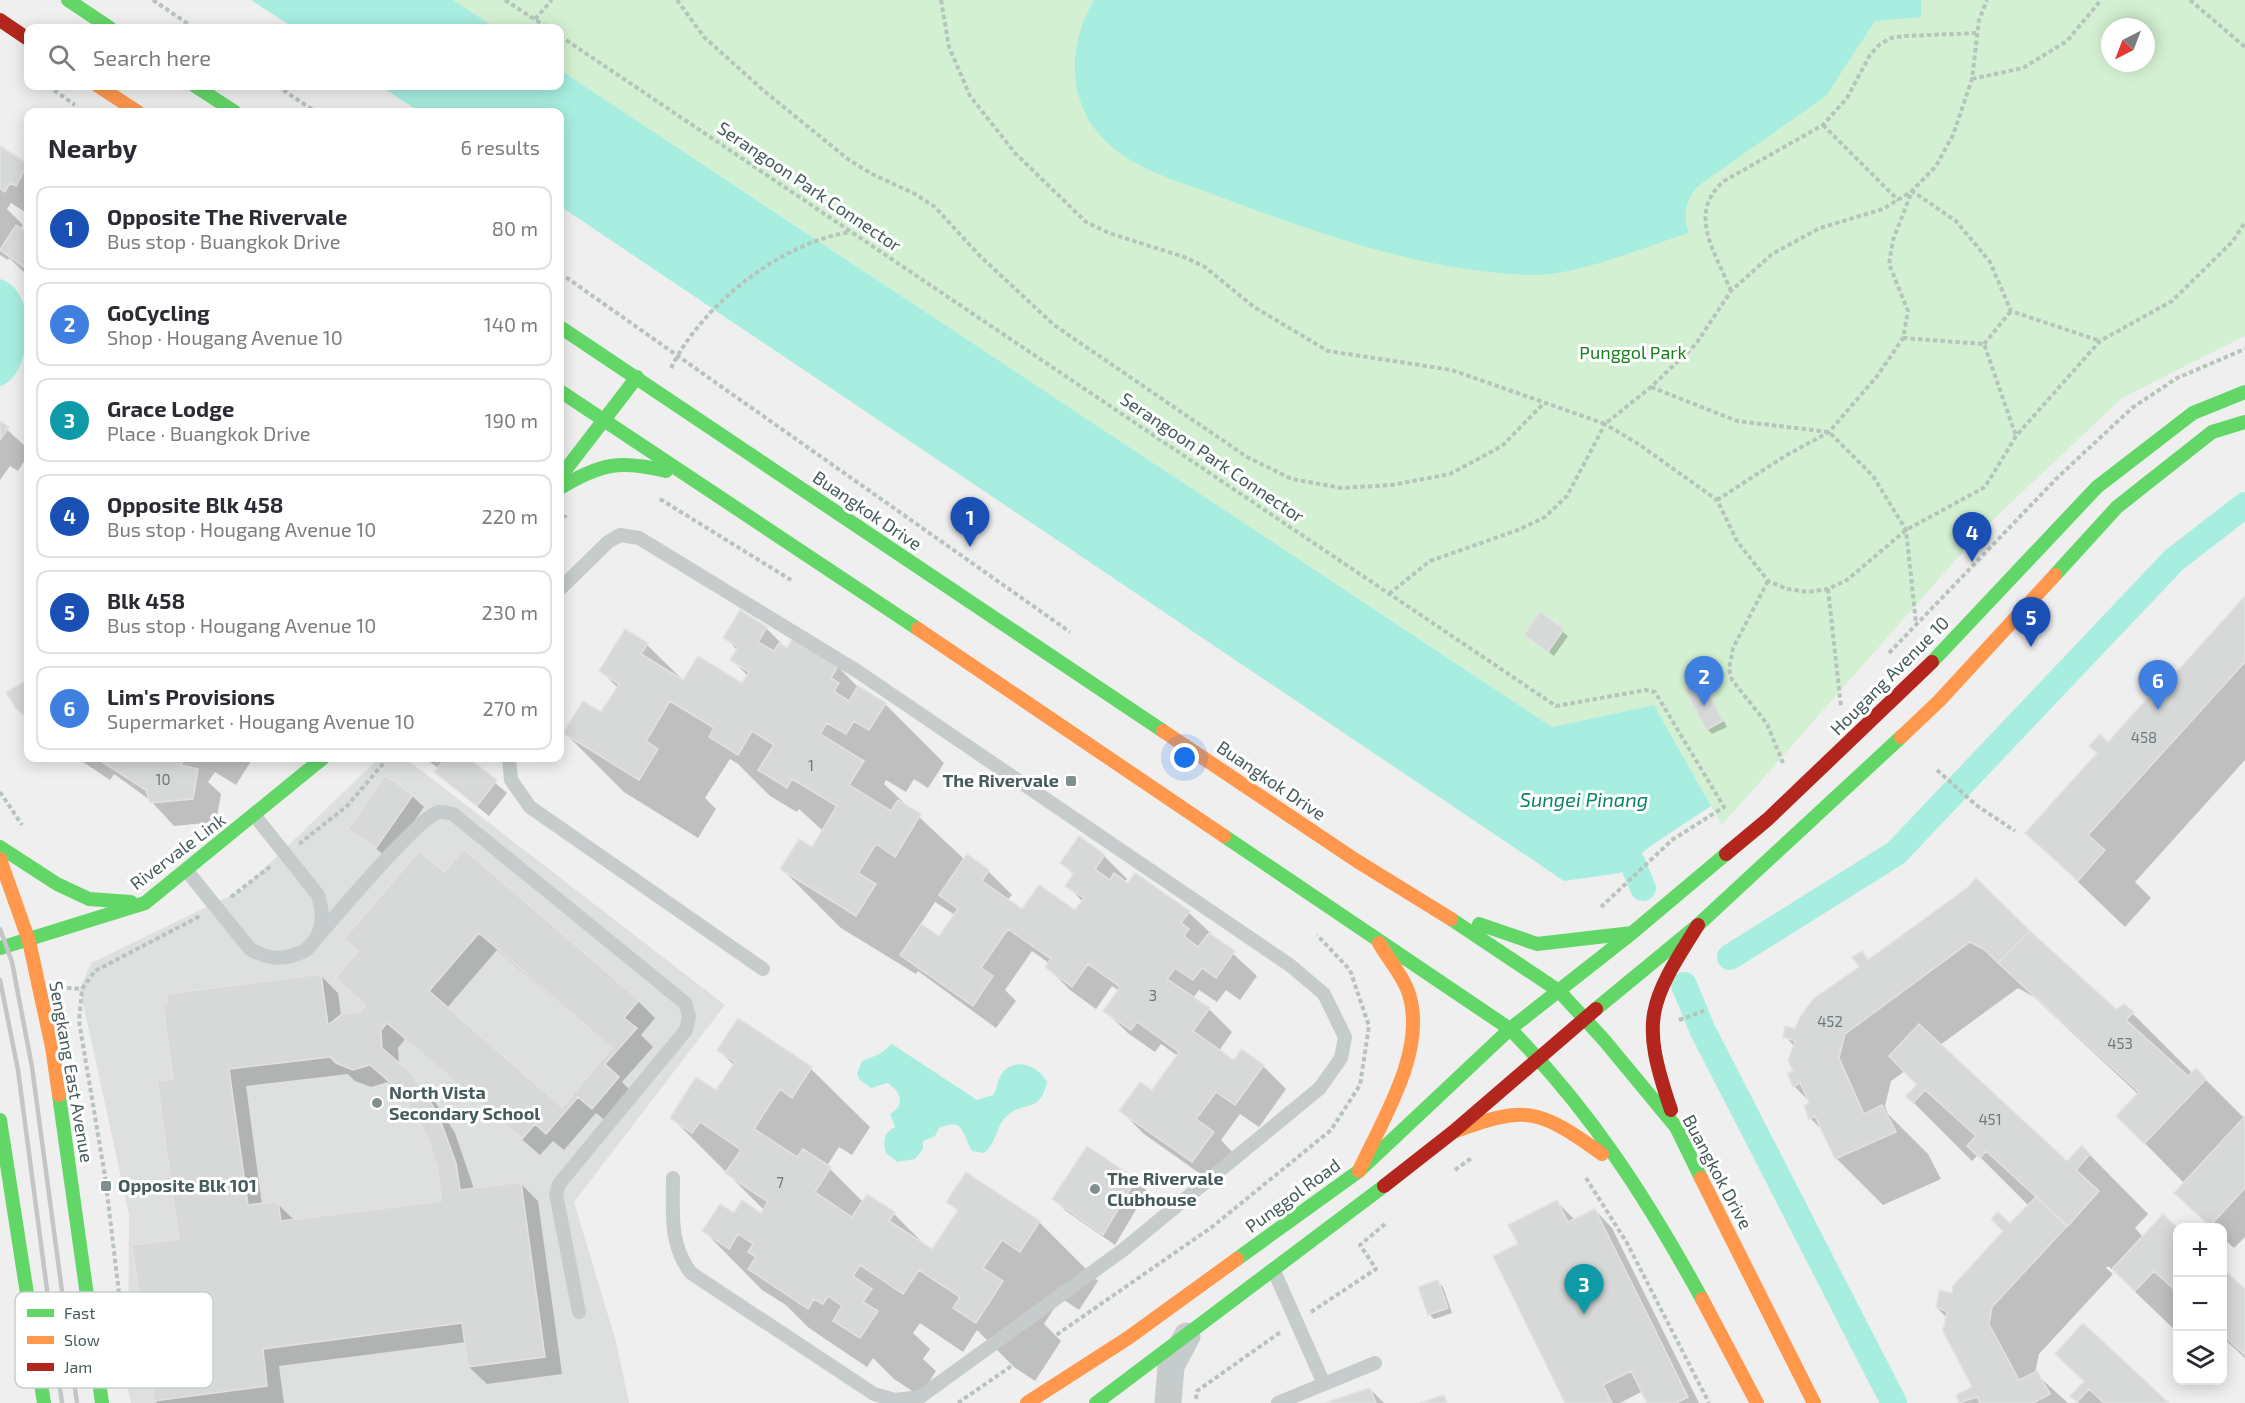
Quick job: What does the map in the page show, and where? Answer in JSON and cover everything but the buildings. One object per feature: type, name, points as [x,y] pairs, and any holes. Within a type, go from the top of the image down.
[{"type":"main road","points":[[68,0],[104,24]]},
{"type":"main road","points":[[0,20],[24,36]]},
{"type":"main road","points":[[104,90],[132,108]]},
{"type":"main road","points":[[201,90],[229,108]]},
{"type":"main road","name":"Buangkok Drive","points":[[564,330],[1357,861],[1435,909],[1559,991],[1585,1018],[1676,1127],[1814,1403]]},
{"type":"main road","points":[[564,472],[637,377]]},
{"type":"main road","name":"Hougang Avenue 10","points":[[1559,991],[1768,819],[1885,709],[2097,487],[2193,412],[2245,392]]},
{"type":"main road","points":[[564,394],[821,563],[1510,1029],[1558,1076],[1642,1194],[1757,1403]]},
{"type":"main road","points":[[1096,1403],[1274,1271],[1453,1132],[1540,1056],[1698,925],[1939,701],[2116,507],[2212,432],[2245,422]]},
{"type":"main road","points":[[564,485],[595,466],[623,462],[686,476]]},
{"type":"main road","name":"Rivervale Link","points":[[0,948],[29,941],[145,903],[255,816],[317,762]]},
{"type":"main road","points":[[0,847],[57,884],[89,899],[145,903]]},
{"type":"main road","name":"Sengkang East Avenue","points":[[0,859],[29,941],[52,1047],[86,1292]]},
{"type":"main road","points":[[1435,909],[1537,944],[1632,933]]},
{"type":"main road","points":[[1676,1127],[1659,1074],[1652,1020],[1664,982],[1698,925]]},
{"type":"main road","points":[[1359,1170],[1407,1064],[1414,1036],[1409,994],[1374,935]]},
{"type":"main road","name":"Punggol Road","points":[[1027,1403],[1128,1338],[1359,1170],[1510,1029],[1559,991]]},
{"type":"main road","points":[[1453,1132],[1506,1114],[1534,1115],[1565,1126],[1604,1156],[1642,1194]]},
{"type":"main road","points":[[0,1120],[4,1186],[24,1292]]},
{"type":"main road","points":[[41,1388],[44,1403]]},
{"type":"main road","name":"Sengkang East Avenue","points":[[100,1388],[102,1403]]},
{"type":"street","points":[[1168,1403],[1172,1366],[1187,1335]]},
{"type":"lane","points":[[564,585],[608,542],[620,535],[639,538],[857,671],[1291,966],[1324,994],[1346,1037],[1341,1058],[1320,1088],[1123,1250],[920,1397],[895,1400],[874,1394],[691,1273],[682,1262],[673,1234],[673,1178]]},
{"type":"lane","points":[[509,762],[511,780],[530,807],[763,969]]},
{"type":"lane","points":[[187,871],[250,949],[263,956],[278,959],[293,957],[306,950],[368,879],[425,820],[438,812],[453,814],[685,1004],[689,1016],[686,1030],[559,1184],[556,1194],[579,1312]]},
{"type":"lane","points":[[255,816],[318,895],[322,909],[322,924],[316,939]]},
{"type":"lane","points":[[1274,1271],[1324,1384]]},
{"type":"lane","points":[[1278,1403],[1375,1363]]},
{"type":"path","points":[[153,0],[189,24]]},
{"type":"path","points":[[505,0],[542,24]]},
{"type":"path","points":[[535,19],[552,0]]},
{"type":"path","points":[[677,0],[704,37],[764,91],[849,160],[872,174],[915,194],[935,207],[979,255],[1054,325],[1247,457],[1283,475],[1341,488],[1392,484],[1450,474],[1502,446],[1544,404]]},
{"type":"path","points":[[941,0],[954,62],[970,96],[1015,153],[1086,222],[1109,233],[1205,267],[1254,307],[1328,351],[1452,370],[1605,424],[1640,445],[1717,500],[1737,541],[1768,581],[1787,589],[1808,592],[1828,589],[1847,580],[1906,530],[1985,487],[2016,436],[2100,341],[2172,301],[2233,241],[2245,222]]},
{"type":"path","points":[[1389,594],[1430,561],[1518,530],[1545,517],[1567,496],[1605,424],[1651,387],[1696,344],[1731,291],[1772,254],[1820,228],[1882,209],[1912,191],[1936,166],[1953,135],[1972,79],[1979,20],[1987,0]]},
{"type":"path","points":[[1972,79],[2023,68],[2067,40],[2101,0]]},
{"type":"path","points":[[2190,0],[2245,47]]},
{"type":"path","points":[[1731,291],[1706,231],[1704,216],[1706,203],[1713,190],[1724,181],[1823,124],[1847,98],[1870,55],[1879,45],[1891,38],[1904,36],[1978,33]]},
{"type":"path","name":"Serangoon Park Connector","points":[[564,39],[1556,706],[1646,690],[1655,692],[1724,807],[1672,840],[1631,879]]},
{"type":"path","points":[[54,90],[76,106]]},
{"type":"path","points":[[283,90],[310,108]]},
{"type":"path","points":[[1823,124],[1898,200]]},
{"type":"path","points":[[1912,191],[1956,221],[1990,262],[2011,311],[2100,341]]},
{"type":"path","points":[[1717,500],[1785,456],[1829,432],[1878,375],[1904,338],[1908,311],[1889,264],[1893,240],[1912,191]]},
{"type":"path","points":[[671,369],[684,342],[726,297],[755,274],[796,250],[822,239],[851,232]]},
{"type":"path","points":[[564,276],[1077,637]]},
{"type":"path","points":[[1983,344],[2011,311]]},
{"type":"path","points":[[1904,338],[1983,344]]},
{"type":"path","points":[[1983,344],[2016,436]]},
{"type":"path","points":[[1651,387],[1737,421],[1829,432],[1873,476],[1906,530],[1916,623]]},
{"type":"path","points":[[654,495],[794,582]]},
{"type":"path","points":[[564,519],[572,509]]},
{"type":"path","points":[[1768,581],[1733,648],[1729,669],[1732,680],[1767,724],[1783,763]]},
{"type":"path","points":[[1828,589],[1841,707]]},
{"type":"path","points":[[119,1292],[105,1176],[79,1021],[82,989],[95,971],[217,908],[347,806],[385,762]]},
{"type":"path","points":[[1937,770],[1976,805],[2015,831]]},
{"type":"path","points":[[0,792],[28,832]]},
{"type":"path","points":[[958,1403],[1212,1227],[1331,1130],[1359,1084],[1369,1026],[1350,970],[1314,932]]},
{"type":"path","points":[[63,987],[82,989]]},
{"type":"path","points":[[1691,1016],[1706,1010]]},
{"type":"path","points":[[1446,1176],[1474,1156]]},
{"type":"path","points":[[1585,1176],[1628,1243],[1709,1403]]},
{"type":"path","points":[[1195,1403],[1197,1391],[1296,1321],[1376,1269],[1360,1245],[1393,1217]]},
{"type":"shaded area","name":"North Vista Secondary School","points":[[375,762],[410,762],[725,1005],[574,1202],[616,1342],[629,1403],[131,1403],[128,1388],[213,1388],[213,1292],[129,1292],[129,1214],[80,989],[91,963],[242,890]]},
{"type":"green space","name":"Punggol Park","points":[[453,0],[2245,0],[2245,336],[2122,398],[1981,531],[1722,825],[1654,705],[1552,727],[564,73],[564,24],[490,24]]},
{"type":"water","points":[[251,0],[453,0],[490,24],[288,24]]},
{"type":"water","points":[[1094,0],[1921,0],[1921,17],[1875,21],[1826,96],[1698,186],[1686,208],[1689,233],[1590,266],[1532,275],[1452,267],[1373,249],[1171,179],[1123,155],[1097,132],[1087,117],[1076,84],[1076,49],[1080,32]]},
{"type":"water","name":"Sungei Pinang","points":[[564,73],[1552,727],[1654,705],[1711,806],[1649,847],[1620,873],[1564,881],[564,209],[564,108],[414,108],[386,90],[564,90]]},
{"type":"water","points":[[0,279],[13,286],[22,299],[24,352],[19,368],[11,380],[0,386]]},
{"type":"water","points":[[892,1044],[977,1100],[993,1095],[1005,1070],[1017,1064],[1031,1067],[1043,1076],[1047,1082],[1044,1093],[1035,1103],[1018,1109],[1006,1117],[991,1145],[984,1153],[972,1151],[962,1129],[958,1126],[947,1125],[939,1128],[935,1136],[923,1141],[923,1149],[915,1159],[897,1162],[886,1153],[884,1141],[888,1132],[895,1127],[890,1114],[898,1106],[900,1098],[896,1090],[887,1083],[871,1088],[860,1080],[857,1074],[862,1061],[880,1054]]},
{"type":"waterway","points":[[1730,957],[1896,853],[2174,560],[2245,505]]},
{"type":"waterway","points":[[1632,862],[1643,888]]},
{"type":"waterway","points":[[1684,985],[1702,1029],[1894,1403]]},
{"type":"railway","points":[[0,929],[12,962],[32,1067],[62,1292]]},
{"type":"railway","points":[[0,980],[18,1070],[47,1292]]},
{"type":"railway","points":[[60,1388],[62,1403]]},
{"type":"railway","points":[[75,1388],[77,1403]]},
{"type":"traffic: fast","points":[[68,0],[104,24]]},
{"type":"traffic: fast","points":[[201,90],[229,108]]},
{"type":"traffic: fast","points":[[564,330],[1163,731]]},
{"type":"traffic: fast","points":[[564,472],[637,377]]},
{"type":"traffic: fast","points":[[1932,662],[2097,487],[2193,413],[2245,392]]},
{"type":"traffic: fast","points":[[564,394],[918,629]]},
{"type":"traffic: fast","points":[[2055,575],[2117,507],[2212,432],[2245,422]]},
{"type":"traffic: fast","points":[[564,486],[587,473],[611,466],[636,466],[666,471]]},
{"type":"traffic: fast","points":[[1596,1009],[1698,925],[1901,737]]},
{"type":"traffic: fast","points":[[0,948],[145,903],[318,762]]},
{"type":"traffic: fast","points":[[1224,836],[1510,1029],[1566,1092],[1616,1157],[1660,1226],[1702,1299]]},
{"type":"traffic: fast","points":[[0,847],[57,884],[89,899],[131,902]]},
{"type":"traffic: fast","points":[[1237,1259],[1359,1171],[1510,1029],[1632,933],[1726,854]]},
{"type":"traffic: fast","points":[[1451,919],[1559,991],[1604,1040],[1676,1127],[1701,1178]]},
{"type":"traffic: fast","points":[[1479,924],[1537,944],[1632,933]]},
{"type":"traffic: fast","points":[[59,1095],[87,1292]]},
{"type":"traffic: fast","points":[[0,1120],[27,1292]]},
{"type":"traffic: fast","points":[[1096,1403],[1384,1186]]},
{"type":"traffic: fast","points":[[42,1388],[44,1403]]},
{"type":"traffic: fast","points":[[100,1388],[102,1403]]},
{"type":"traffic: slow","points":[[104,90],[132,108]]},
{"type":"traffic: slow","points":[[1901,737],[1939,701],[2055,575]]},
{"type":"traffic: slow","points":[[918,629],[1224,836]]},
{"type":"traffic: slow","points":[[1163,731],[1357,861],[1451,919]]},
{"type":"traffic: slow","points":[[0,859],[29,941],[52,1047],[59,1095]]},
{"type":"traffic: slow","points":[[1359,1171],[1390,1108],[1407,1062],[1412,1039],[1413,1016],[1407,988],[1379,943]]},
{"type":"traffic: slow","points":[[1453,1132],[1498,1118],[1515,1115],[1531,1116],[1562,1127],[1602,1154]]},
{"type":"traffic: slow","points":[[1701,1178],[1814,1403]]},
{"type":"traffic: slow","points":[[1027,1403],[1128,1338],[1237,1259]]},
{"type":"traffic: slow","points":[[1702,1299],[1757,1403]]},
{"type":"traffic: jam","points":[[0,20],[24,36]]},
{"type":"traffic: jam","points":[[1726,854],[1768,819],[1932,662]]},
{"type":"traffic: jam","points":[[1671,1110],[1655,1054],[1654,1013],[1668,974],[1698,925]]},
{"type":"traffic: jam","points":[[1384,1186],[1453,1132],[1596,1009]]},
{"type":"place","name":"Opposite The Rivervale","points":[[970,547]]},
{"type":"place","name":"Opposite Blk 458","points":[[1972,562]]},
{"type":"place","name":"Blk 458","points":[[2031,647]]},
{"type":"place","name":"GoCycling","points":[[1704,706]]},
{"type":"place","name":"Lim's Provisions","points":[[2158,710]]},
{"type":"place","name":"The Rivervale","points":[[1071,781]]},
{"type":"place","name":"North Vista Secondary School","points":[[377,1103]]},
{"type":"place","name":"Opposite Blk 101","points":[[106,1186]]},
{"type":"place","name":"The Rivervale Clubhouse","points":[[1095,1189]]},
{"type":"place","name":"Grace Lodge","points":[[1584,1314]]}]
